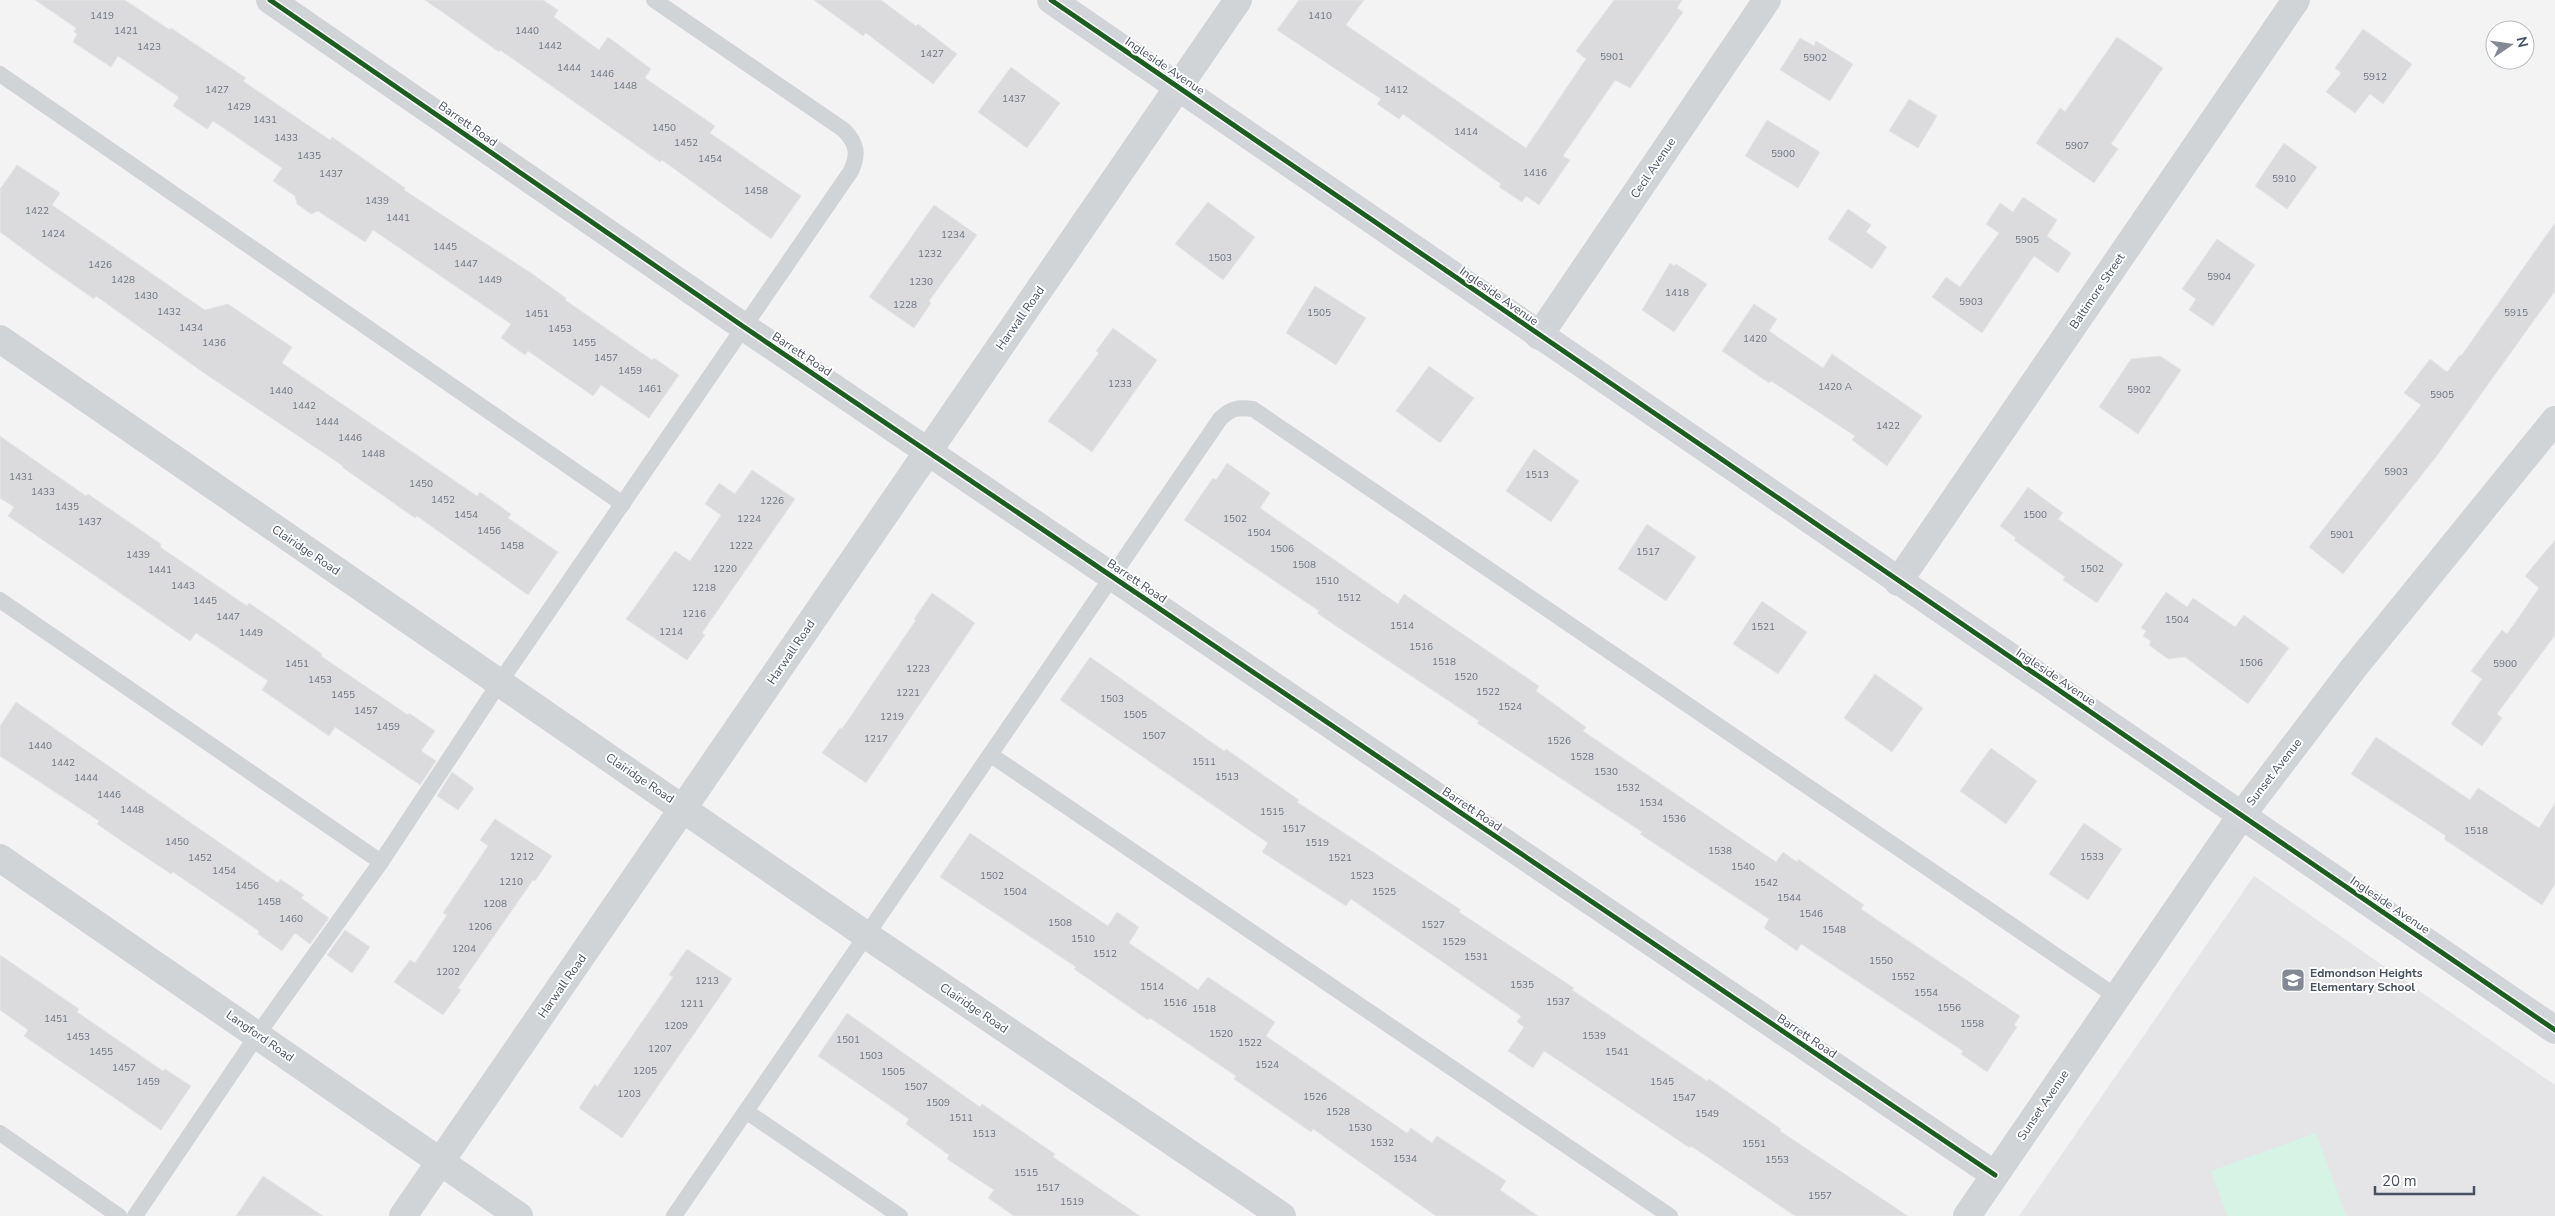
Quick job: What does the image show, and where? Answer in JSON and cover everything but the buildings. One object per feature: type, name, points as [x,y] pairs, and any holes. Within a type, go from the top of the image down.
[{"type":"main road","name":"Ingleside Avenue","points":[[1051,0],[1898,582],[2555,1030]]},
{"type":"street","name":"Barrett Road","points":[[270,0],[744,327],[1995,1175]]},
{"type":"street","name":"Harwall Road","points":[[403,1216],[1238,0]]},
{"type":"street","name":"Cecil Avenue","points":[[1539,336],[1767,0]]},
{"type":"street","name":"Baltimore Street","points":[[1898,582],[2296,0]]},
{"type":"street","name":"Clairidge Road","points":[[0,339],[866,935],[1282,1216]]},
{"type":"street","name":"Sunset Avenue","points":[[1967,1216],[2241,816],[2352,670],[2555,420]]},
{"type":"street","name":"Langford Road","points":[[0,858],[258,1034],[439,1163],[519,1216]]},
{"type":"lane","points":[[135,1216],[258,1034],[381,862],[500,682],[851,171],[857,158],[855,141],[844,130],[654,0]]},
{"type":"lane","points":[[0,74],[622,504]]},
{"type":"lane","points":[[674,1216],[1220,419],[1229,410],[1239,408],[1253,409],[2117,997]]},
{"type":"lane","points":[[0,600],[381,862]]},
{"type":"lane","points":[[991,754],[1670,1216]]},
{"type":"lane","points":[[747,1112],[900,1216]]},
{"type":"lane","points":[[0,1134],[120,1216]]},
{"type":"shaded area","name":"Edmondson Heights Elementary School","points":[[2254,876],[2555,1085],[2555,1216],[2019,1216]]},
{"type":"green space","points":[[2316,1133],[2346,1216],[2227,1216],[2211,1171]]},
{"type":"cycle path","points":[[270,0],[744,327],[1995,1175]]},
{"type":"cycle path","points":[[1051,0],[2555,1030]]},
{"type":"place","name":"Edmondson Heights Elementary School","points":[[2293,980]]}]
